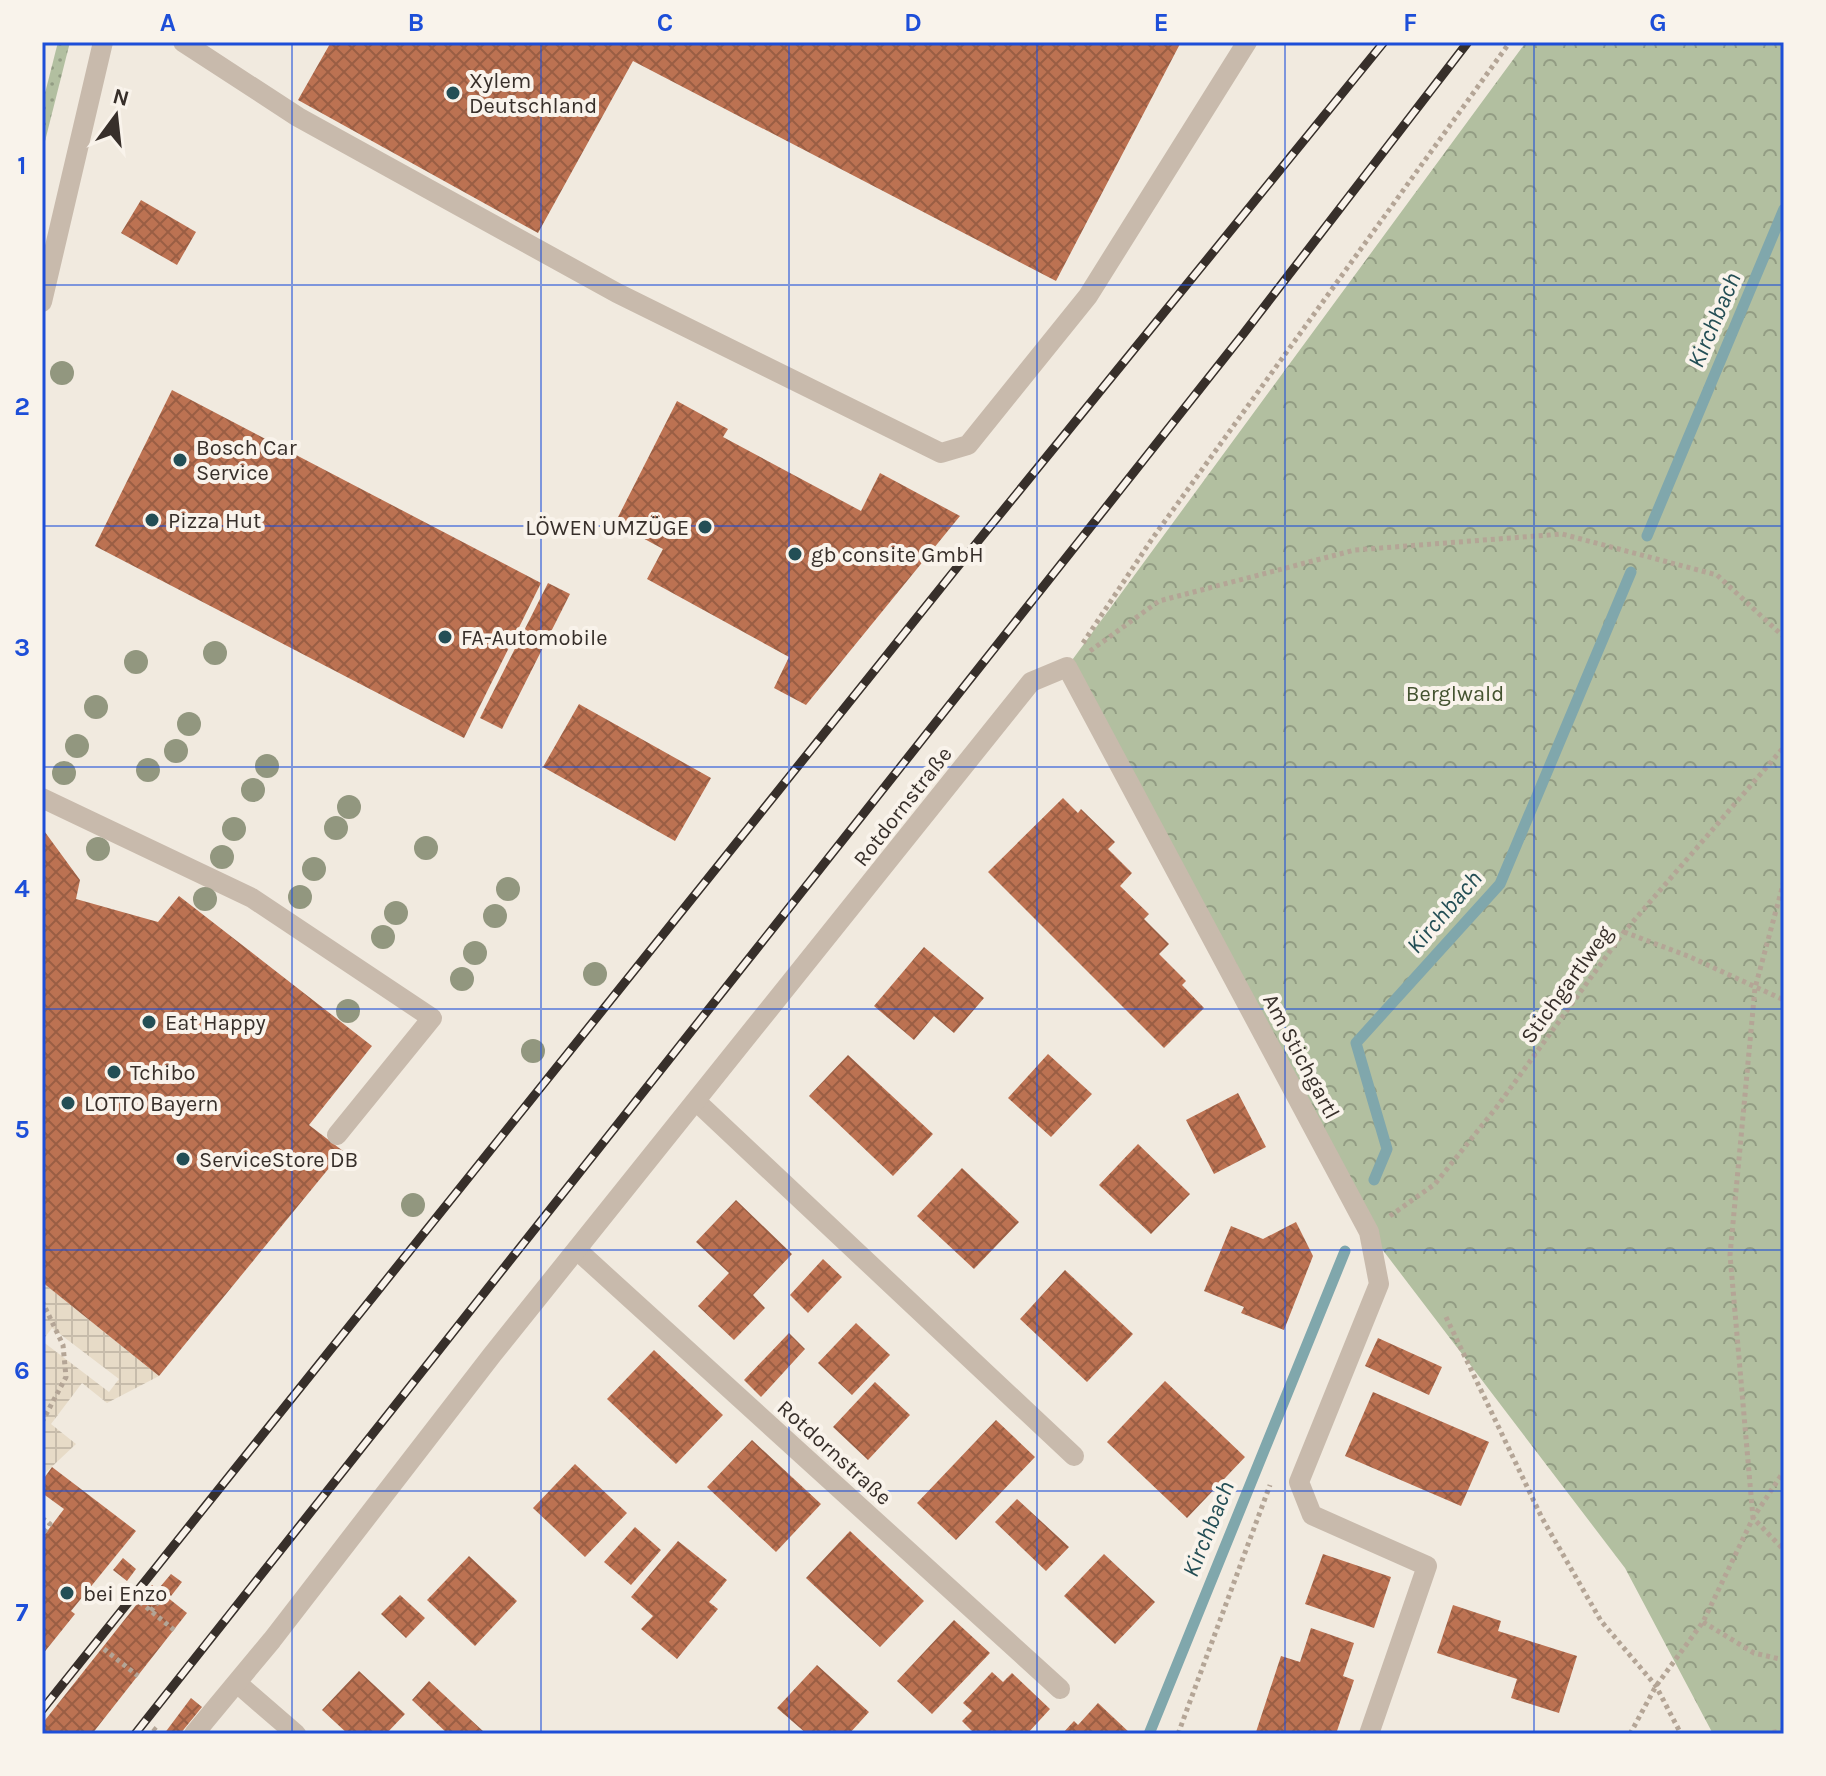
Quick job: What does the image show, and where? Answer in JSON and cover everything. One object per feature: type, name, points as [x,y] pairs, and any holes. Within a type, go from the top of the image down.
[{"type":"street","points":[[42,302],[103,42]]},
{"type":"street","points":[[183,42],[298,117],[617,293],[941,453],[968,445],[1088,296],[1247,42]]},
{"type":"street","name":"Rotdornstraße","points":[[194,1734],[1031,682],[1067,667]]},
{"type":"street","name":"Am Stichgartl","points":[[1067,667],[1369,1232],[1379,1284],[1299,1482]]},
{"type":"street","points":[[42,798],[252,898],[432,1018],[337,1135]]},
{"type":"street","points":[[697,1102],[1074,1456]]},
{"type":"street","name":"Rotdornstraße","points":[[577,1250],[1060,1689]]},
{"type":"street","points":[[1299,1482],[1312,1515],[1427,1566],[1369,1734]]},
{"type":"street","points":[[237,1683],[296,1734]]},
{"type":"path","points":[[1067,667],[1152,539],[1510,42]]},
{"type":"path","points":[[1067,667],[1159,601],[1355,550],[1562,534],[1717,575],[1784,637]]},
{"type":"path","name":"Stichgartlweg","points":[[1369,1232],[1435,1184],[1496,1108],[1624,932],[1784,747]]},
{"type":"path","points":[[1784,881],[1755,988],[1730,1255],[1753,1518],[1784,1550]]},
{"type":"path","points":[[1624,932],[1688,956],[1784,1000]]},
{"type":"path","points":[[42,1301],[63,1345],[66,1377],[42,1422]]},
{"type":"path","points":[[1446,1317],[1542,1518],[1601,1621],[1656,1686],[1681,1734]]},
{"type":"path","points":[[1630,1734],[1656,1686],[1703,1622],[1753,1518],[1784,1471]]},
{"type":"path","points":[[1178,1734],[1270,1484],[1299,1482]]},
{"type":"path","points":[[42,1518],[50,1524],[42,1535]]},
{"type":"path","points":[[151,1611],[170,1586]]},
{"type":"path","points":[[140,1602],[174,1630]]},
{"type":"path","points":[[1703,1622],[1754,1653],[1784,1660]]},
{"type":"path","points":[[104,1649],[138,1676]]},
{"type":"path","points":[[153,1728],[160,1734]]},
{"type":"path","points":[[1765,1734],[1784,1730]]},
{"type":"green space","points":[[58,42],[70,42],[42,153],[42,105]]},
{"type":"green space","name":"Berglwald","points":[[1526,42],[1784,42],[1784,1734],[1713,1734],[1625,1568],[1369,1232],[1067,667]]},
{"type":"shaded area","points":[[42,1282],[159,1376],[107,1403],[82,1383],[51,1424],[76,1444],[42,1476],[42,1341]],"holes":[[[52,1328],[119,1379],[109,1392],[42,1341]]]},
{"type":"building","points":[[331,42],[1181,42],[1056,281],[633,61],[538,233],[298,100]]},
{"type":"building","points":[[141,200],[196,232],[177,265],[121,233]]},
{"type":"building","points":[[172,390],[541,583],[464,738],[95,546]]},
{"type":"building","name":"gb consite GmbH","points":[[677,401],[728,429],[723,437],[861,511],[880,473],[960,516],[806,705],[774,688],[789,657],[647,579],[663,549],[615,523]]},
{"type":"building","points":[[548,583],[570,594],[502,729],[480,718]]},
{"type":"building","points":[[579,704],[711,778],[675,841],[543,767]]},
{"type":"building","points":[[1063,798],[1078,813],[1081,809],[1115,842],[1108,849],[1132,873],[1120,886],[1149,914],[1144,919],[1169,944],[1159,954],[1186,981],[1182,985],[1204,1008],[1164,1048],[988,872]]},
{"type":"building","points":[[42,828],[80,880],[76,899],[158,922],[179,896],[372,1046],[309,1125],[343,1151],[159,1376],[42,1282]]},
{"type":"building","points":[[924,947],[984,998],[954,1033],[934,1016],[914,1040],[874,1006]]},
{"type":"building","points":[[1048,1054],[1092,1094],[1051,1137],[1008,1098]]},
{"type":"building","points":[[848,1055],[933,1134],[893,1176],[809,1096]]},
{"type":"building","points":[[1238,1093],[1266,1147],[1214,1174],[1186,1120]]},
{"type":"building","points":[[1138,1144],[1190,1194],[1151,1234],[1099,1185]]},
{"type":"building","points":[[962,1168],[1019,1222],[974,1269],[917,1216]]},
{"type":"building","points":[[736,1200],[792,1254],[753,1295],[765,1308],[734,1340],[698,1306],[729,1273],[696,1242]]},
{"type":"building","points":[[1296,1222],[1313,1256],[1284,1330],[1241,1313],[1244,1307],[1204,1291],[1231,1226],[1263,1239]]},
{"type":"building","points":[[823,1259],[842,1277],[808,1313],[790,1295]]},
{"type":"building","points":[[1065,1270],[1133,1334],[1087,1382],[1020,1319]]},
{"type":"building","points":[[856,1323],[890,1355],[852,1395],[818,1363]]},
{"type":"building","points":[[789,1333],[805,1349],[761,1397],[744,1380]]},
{"type":"building","points":[[1378,1338],[1442,1367],[1429,1395],[1365,1366]]},
{"type":"building","points":[[654,1350],[723,1415],[676,1464],[607,1399]]},
{"type":"building","points":[[1165,1381],[1245,1457],[1187,1518],[1107,1442]]},
{"type":"building","points":[[875,1382],[910,1415],[868,1460],[833,1427]]},
{"type":"building","points":[[1373,1392],[1489,1442],[1461,1506],[1345,1456]]},
{"type":"building","points":[[996,1420],[1035,1457],[956,1540],[917,1503]]},
{"type":"building","points":[[752,1440],[821,1504],[776,1552],[707,1487]]},
{"type":"building","points":[[575,1464],[627,1513],[585,1557],[533,1508]]},
{"type":"building","points":[[52,1467],[136,1531],[71,1611],[75,1614],[42,1655],[42,1538],[64,1509],[42,1493],[42,1481]]},
{"type":"building","points":[[1017,1499],[1069,1547],[1046,1571],[995,1522]]},
{"type":"building","points":[[635,1527],[661,1550],[631,1585],[604,1562]]},
{"type":"building","points":[[850,1531],[924,1601],[880,1647],[806,1578]]},
{"type":"building","points":[[678,1541],[727,1580],[709,1602],[718,1609],[677,1659],[641,1629],[653,1616],[631,1597]]},
{"type":"building","points":[[1104,1554],[1155,1602],[1115,1644],[1064,1596]]},
{"type":"building","points":[[1323,1554],[1391,1577],[1374,1628],[1305,1604]]},
{"type":"building","points":[[469,1556],[517,1601],[475,1646],[427,1600]]},
{"type":"building","points":[[123,1558],[136,1569],[127,1581],[113,1570]]},
{"type":"building","points":[[171,1574],[182,1582],[171,1596],[160,1587]]},
{"type":"building","points":[[152,1585],[187,1613],[92,1734],[42,1734],[42,1724]]},
{"type":"building","points":[[400,1595],[425,1618],[406,1638],[381,1614]]},
{"type":"building","points":[[1453,1605],[1501,1621],[1498,1631],[1577,1656],[1559,1713],[1511,1698],[1517,1679],[1437,1653]]},
{"type":"building","points":[[954,1620],[990,1653],[932,1714],[897,1681]]},
{"type":"building","points":[[1311,1628],[1354,1643],[1343,1676],[1354,1680],[1336,1734],[1256,1732],[1281,1656],[1300,1662]]},
{"type":"building","points":[[817,1665],[869,1712],[849,1734],[807,1734],[777,1708]]},
{"type":"building","points":[[359,1671],[405,1714],[386,1734],[348,1734],[322,1710]]},
{"type":"building","points":[[992,1672],[1003,1682],[1012,1673],[1050,1709],[1027,1734],[975,1734],[962,1721],[972,1711],[963,1703]]},
{"type":"building","points":[[429,1681],[484,1732],[448,1734],[412,1700]]},
{"type":"building","points":[[191,1698],[202,1707],[180,1734],[164,1734]]},
{"type":"building","points":[[1098,1703],[1131,1734],[1062,1734],[1074,1721],[1078,1725]]},
{"type":"waterway","name":"Kirchbach","points":[[1647,536],[1784,209]]},
{"type":"waterway","name":"Kirchbach","points":[[1374,1180],[1387,1149],[1356,1043],[1500,884],[1631,572]]},
{"type":"waterway","name":"Kirchbach","points":[[1149,1734],[1345,1251]]},
{"type":"railway","points":[[42,1710],[979,540],[1384,42]]},
{"type":"railway","points":[[135,1734],[1244,333],[1468,42]]},
{"type":"place","name":"Xylem Deutschland","points":[[453,93]]},
{"type":"place","name":"Bosch Car Service","points":[[180,460]]},
{"type":"place","name":"Pizza Hut","points":[[152,520]]},
{"type":"place","name":"LÖWEN UMZÜGE","points":[[705,527]]},
{"type":"place","name":"gb consite GmbH","points":[[795,554]]},
{"type":"place","name":"FA-Automobile","points":[[445,637]]},
{"type":"place","name":"Eat Happy","points":[[149,1022]]},
{"type":"place","name":"Tchibo","points":[[114,1072]]},
{"type":"place","name":"LOTTO Bayern","points":[[68,1103]]},
{"type":"place","name":"ServiceStore DB","points":[[183,1159]]},
{"type":"place","name":"bei Enzo","points":[[67,1593]]}]
